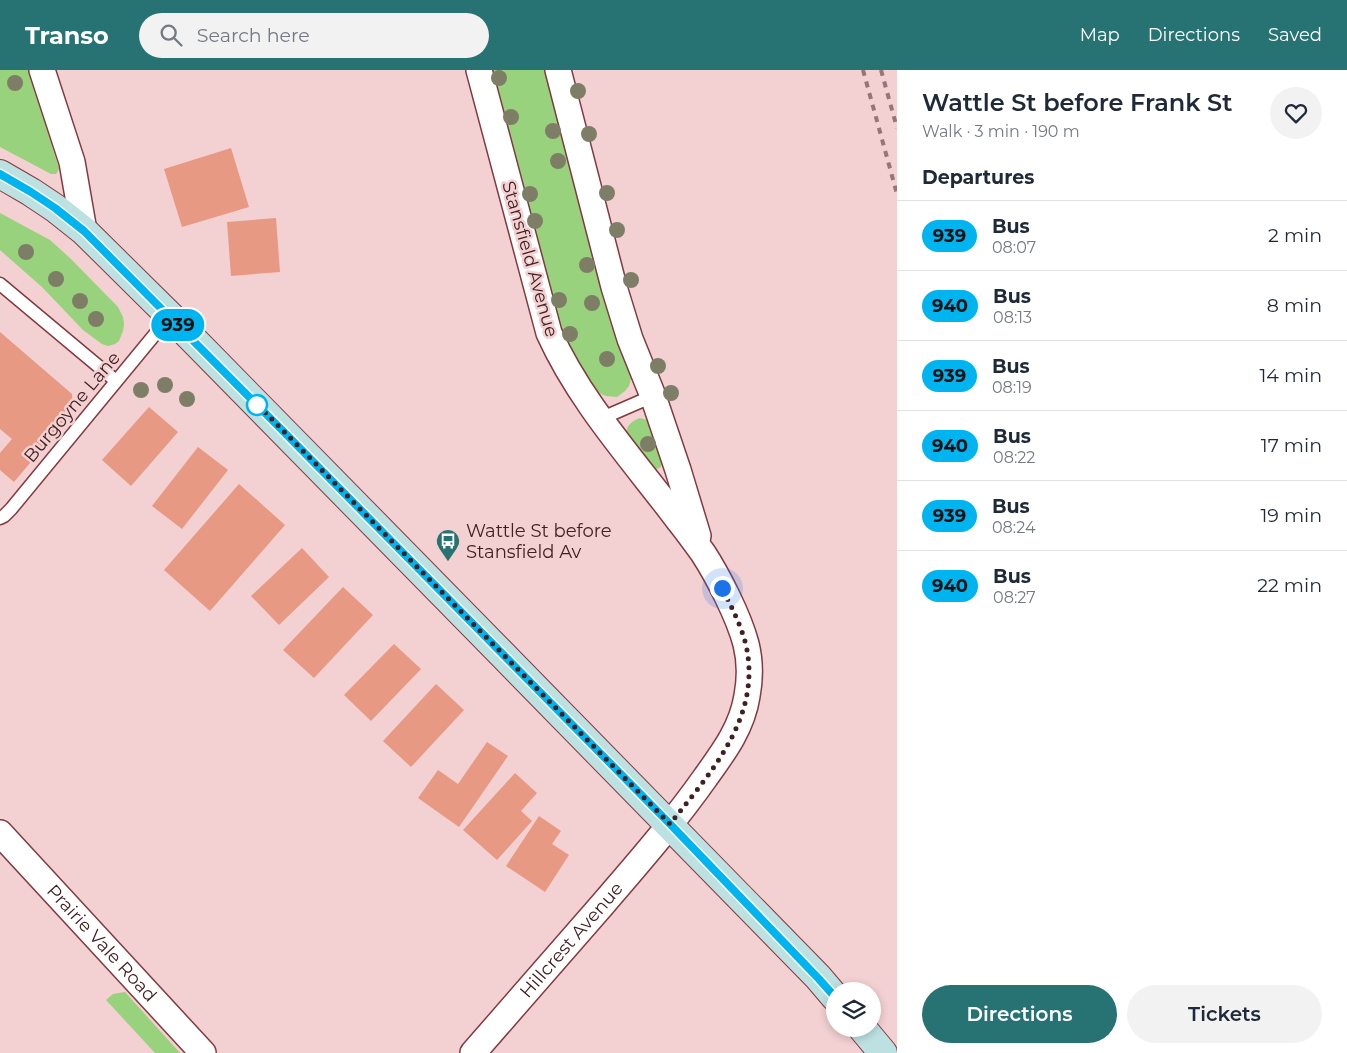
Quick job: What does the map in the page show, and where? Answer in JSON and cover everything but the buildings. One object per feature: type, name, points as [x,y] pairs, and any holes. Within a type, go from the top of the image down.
[{"type":"main road","points":[[0,174],[55,208],[84,231],[670,824],[826,987]]},
{"type":"main road","points":[[870,1037],[883,1053]]},
{"type":"street","points":[[42,70],[72,162],[84,231]]},
{"type":"street","name":"Stansfield Avenue","points":[[478,70],[549,333],[558,354],[600,419],[703,553],[740,626],[746,644],[748,665],[747,697],[737,728],[722,755],[670,824]]},
{"type":"street","name":"Stansfield Avenue","points":[[558,70],[614,287],[630,339],[653,396],[678,470],[703,553]]},
{"type":"street","name":"Hillcrest Avenue","points":[[473,1053],[670,824]]},
{"type":"street","name":"Prairie Vale Road","points":[[0,833],[204,1053]]},
{"type":"lane","points":[[0,284],[116,381]]},
{"type":"lane","name":"Burgoyne Lane","points":[[0,518],[11,508],[170,316]]},
{"type":"lane","points":[[600,419],[653,396]]},
{"type":"green space","points":[[0,70],[29,70],[59,169],[56,174],[51,174],[0,147]]},
{"type":"green space","points":[[491,70],[546,70],[600,286],[632,375],[629,386],[617,397],[606,396],[595,389],[567,346],[550,292]]},
{"type":"green space","points":[[0,213],[50,240],[118,307],[124,324],[119,341],[108,346],[102,344],[83,330],[42,287],[0,250]]},
{"type":"green space","points":[[640,418],[647,420],[651,425],[664,460],[659,468],[655,469],[626,436],[630,424]]},
{"type":"green space","points":[[125,992],[180,1053],[155,1053],[106,1000],[113,994]]},
{"type":"railway","points":[[863,70],[897,194]]},
{"type":"railway","points":[[881,70],[897,128]]},
{"type":"bus line","name":"939","points":[[0,174],[55,208],[84,231],[670,824],[826,987]]},
{"type":"place","name":"Wattle St before Stansfield Av","points":[[448,562]]},
{"type":"route","points":[[257,405],[252,399],[670,824],[722,755],[737,728],[747,697],[748,665],[746,644],[740,626],[722,588]]}]
